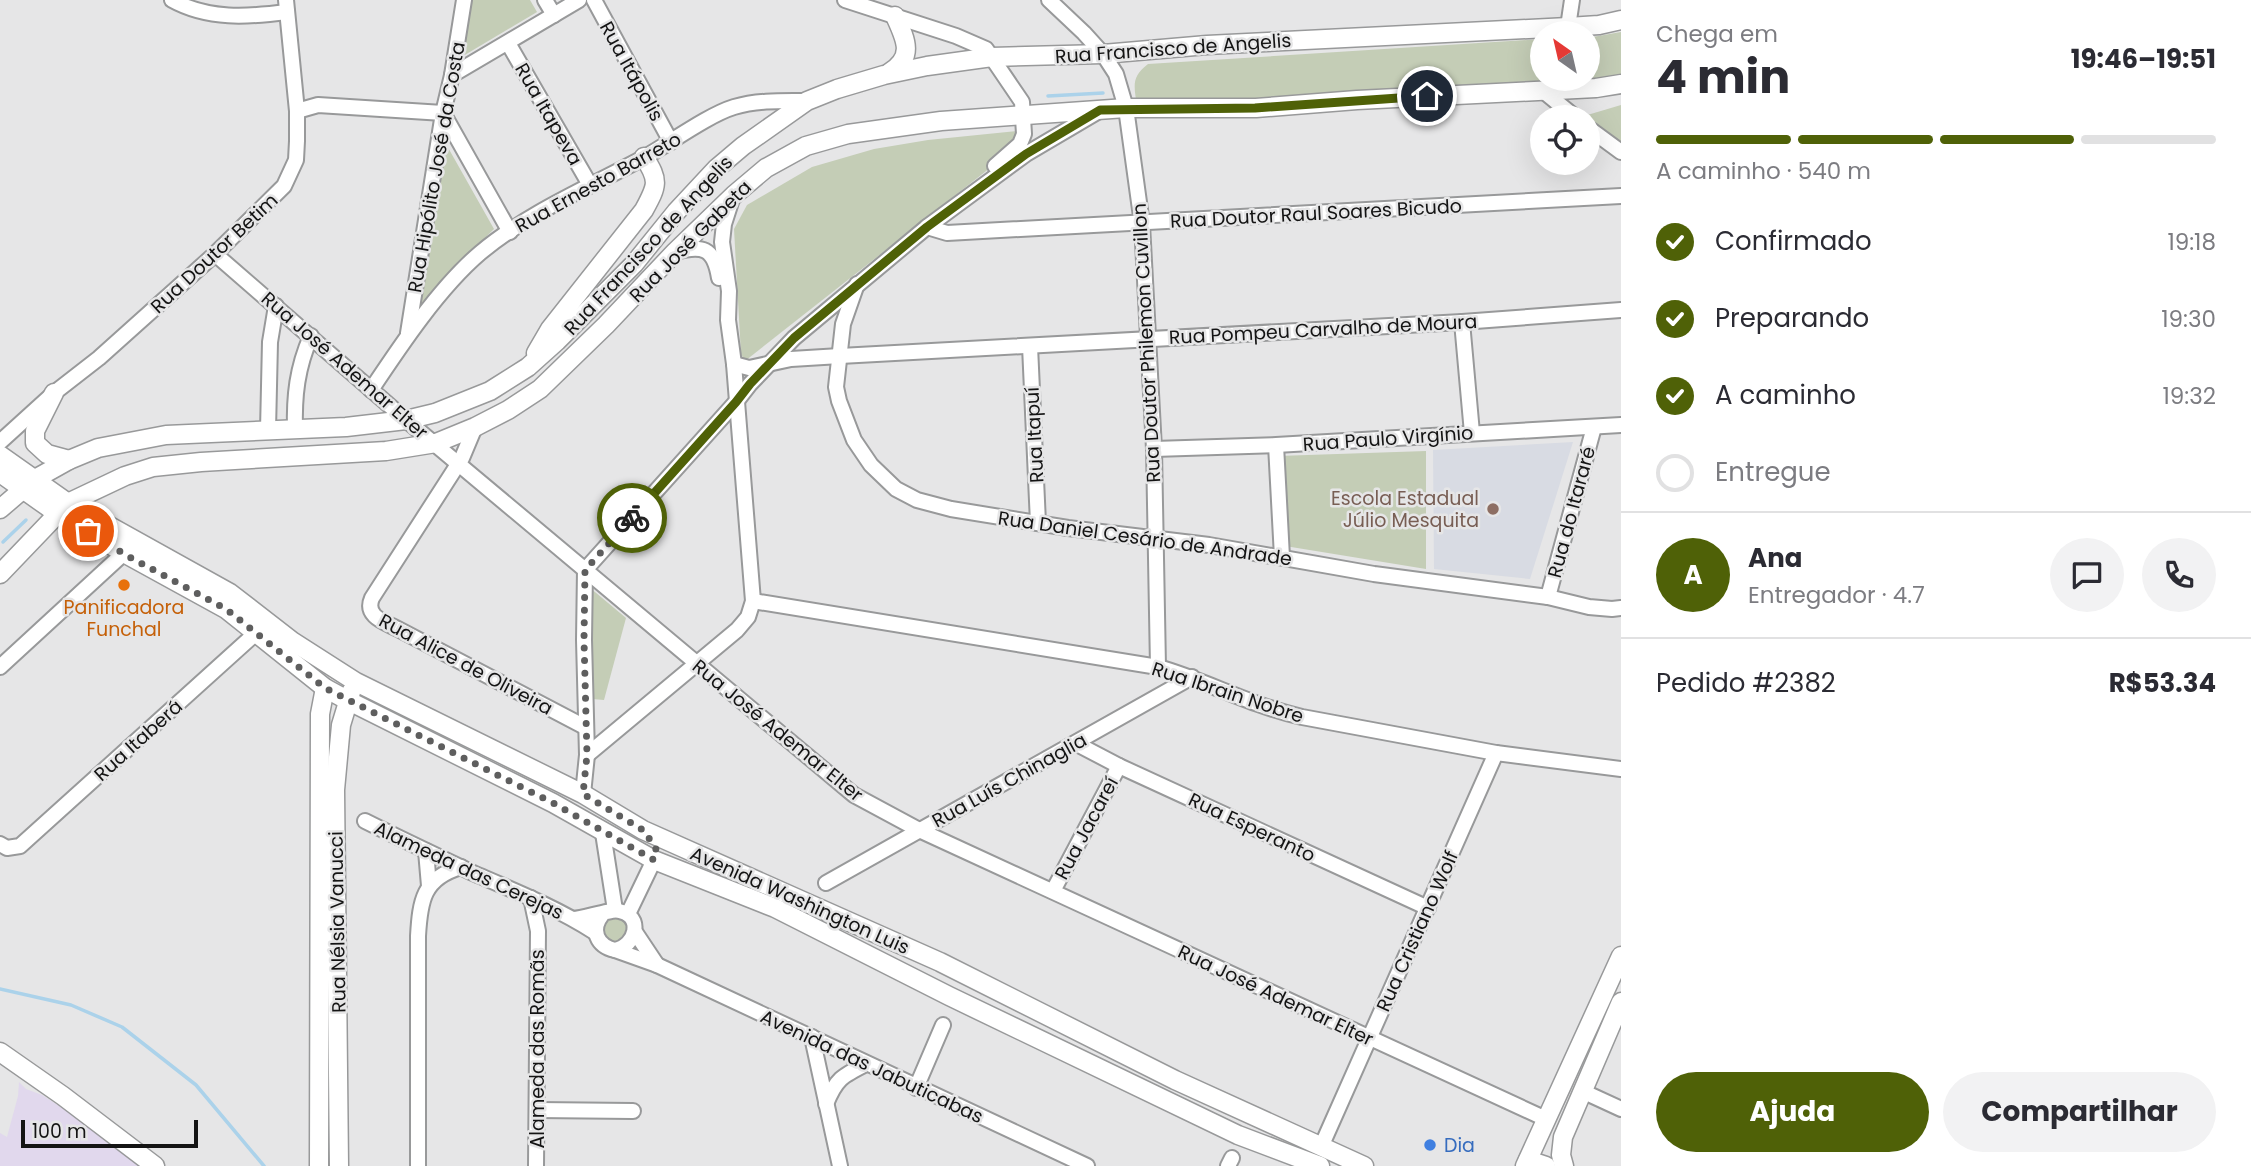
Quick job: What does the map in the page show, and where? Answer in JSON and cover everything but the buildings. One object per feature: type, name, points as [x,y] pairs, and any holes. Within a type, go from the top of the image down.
[{"type":"main road","points":[[884,75],[904,62],[906,52],[904,35],[895,16]]},
{"type":"main road","name":"Rua Francisco de Angelis","points":[[1600,25],[1621,20]]},
{"type":"main road","name":"Rua Francisco de Angelis","points":[[0,509],[29,484],[69,460],[98,448],[130,440],[166,435],[295,430],[406,420],[435,413],[491,391],[528,367],[557,341],[634,264],[676,212],[717,169],[743,146],[807,101],[884,75],[992,57],[1102,54],[1207,44],[1530,29]]},
{"type":"main road","name":"Rua José Gabeta","points":[[1600,87],[1621,84]]},
{"type":"main road","name":"Rua José Gabeta","points":[[64,508],[125,476],[153,467],[386,451],[436,443],[475,427],[540,389],[606,326],[734,195],[766,168],[806,146],[848,134],[941,121],[1126,108],[1255,108],[1530,91]]},
{"type":"main road","points":[[528,367],[550,329],[644,210],[654,192],[656,182],[644,157]]},
{"type":"main road","points":[[54,393],[35,431],[36,443],[47,454],[69,460]]},
{"type":"main road","points":[[271,459],[289,450],[295,430]]},
{"type":"main road","name":"Avenida Washington Luis","points":[[0,455],[29,484],[124,554],[226,609],[325,688],[371,713],[553,803],[654,860],[775,908],[949,996],[1226,1129],[1320,1166]]},
{"type":"main road","name":"Avenida Washington Luis","points":[[0,473],[29,484]]},
{"type":"main road","points":[[0,574],[64,508]]},
{"type":"main road","name":"Avenida Washington Luis","points":[[64,508],[230,593],[292,641],[356,682],[583,794],[643,830],[940,962],[1175,1080],[1364,1166]]},
{"type":"main road","name":"Rua Nélsia Vanucci","points":[[339,1166],[335,790],[338,743],[347,700],[356,682]]},
{"type":"main road","name":"Rua Nélsia Vanucci","points":[[318,1166],[320,714],[325,688]]},
{"type":"main road","points":[[338,743],[354,722],[371,713]]},
{"type":"main road","points":[[553,803],[554,792],[564,786]]},
{"type":"main road","points":[[643,830],[656,848],[654,860]]},
{"type":"main road","points":[[1546,1166],[1526,1163],[1621,956]]},
{"type":"main road","points":[[1564,1166],[1561,1155],[1563,1137],[1621,1002]]},
{"type":"main road","points":[[0,1052],[155,1166]]},
{"type":"street","points":[[172,0],[201,12],[245,17],[286,6]]},
{"type":"street","name":"Rua Hipólito José da Costa","points":[[408,334],[464,0]]},
{"type":"street","points":[[545,0],[554,15]]},
{"type":"street","points":[[452,75],[579,0]]},
{"type":"street","name":"Rua Itápolis","points":[[594,0],[671,142]]},
{"type":"street","points":[[845,0],[956,36],[986,49],[1022,102],[1024,134],[1020,144],[948,210]]},
{"type":"street","name":"Rua Doutor Philemon Cuvillon","points":[[1049,0],[1102,54],[1116,74],[1126,108],[1142,223],[1154,449],[1158,667]]},
{"type":"street","points":[[1569,21],[1572,0]]},
{"type":"street","name":"Rua Doutor Betim","points":[[0,442],[215,254],[250,222],[288,180],[296,160],[297,111],[286,6]]},
{"type":"street","name":"Rua Itapeva","points":[[508,43],[590,185]]},
{"type":"street","points":[[1543,91],[1560,105]]},
{"type":"street","name":"Rua Ernesto Barreto","points":[[371,390],[408,334],[479,254],[510,232],[547,208],[729,109],[752,102],[807,101]]},
{"type":"street","points":[[297,111],[318,105],[443,113],[510,232]]},
{"type":"street","points":[[583,794],[587,755],[585,570],[794,338],[948,210],[1026,154],[1100,110]]},
{"type":"street","points":[[1600,137],[1621,152]]},
{"type":"street","points":[[728,320],[729,291],[722,242],[724,224],[734,195]]},
{"type":"street","name":"Rua Doutor Raul Soares Bicudo","points":[[927,227],[947,233],[1621,196]]},
{"type":"street","points":[[587,755],[744,623],[753,601],[734,364],[718,270],[711,254],[700,248],[676,252]]},
{"type":"street","name":"Rua José Ademar Elter","points":[[215,254],[406,420],[854,795],[919,830],[1546,1119]]},
{"type":"street","name":"Rua Daniel Cesário de Andrade","points":[[857,284],[843,324],[836,387],[847,426],[861,452],[890,484],[917,499],[951,509],[1038,523],[1548,597],[1590,607],[1621,608]]},
{"type":"street","points":[[268,430],[270,342],[276,306]]},
{"type":"street","name":"Rua Pompeu Carvalho de Moura","points":[[734,364],[748,368],[771,362],[840,356],[1462,322],[1621,310]]},
{"type":"street","points":[[1462,322],[1472,433]]},
{"type":"street","points":[[295,430],[294,393],[300,361],[311,336]]},
{"type":"street","name":"Rua Itapuí","points":[[1030,346],[1038,523]]},
{"type":"street","name":"Rua Paulo Virgínio","points":[[1154,449],[1276,445],[1621,425]]},
{"type":"street","points":[[458,464],[467,450],[475,427]]},
{"type":"street","name":"Rua do Itararé","points":[[1548,597],[1594,427]]},
{"type":"street","points":[[1276,445],[1282,557]]},
{"type":"street","name":"Rua Alice de Oliveira","points":[[458,464],[369,604],[374,617],[585,727]]},
{"type":"street","points":[[0,667],[124,554]]},
{"type":"street","name":"Rua Ibrain Nobre","points":[[753,601],[1158,667],[1192,677],[1273,710],[1496,753],[1621,769]]},
{"type":"street","name":"Rua Itaberá","points":[[0,844],[13,848],[20,845],[256,633]]},
{"type":"street","name":"Rua Luís Chinaglia","points":[[826,883],[1192,677]]},
{"type":"street","name":"Rua Esperanto","points":[[1077,744],[1119,766],[1428,908]]},
{"type":"street","name":"Rua Cristiano Wolf","points":[[1321,1147],[1496,753]]},
{"type":"street","name":"Rua Jacareí","points":[[1054,891],[1119,766]]},
{"type":"street","name":"Alameda das Cerejas","points":[[365,821],[531,898],[596,933]]},
{"type":"street","points":[[603,833],[615,913]]},
{"type":"street","points":[[426,851],[429,886]]},
{"type":"street","points":[[635,932],[628,945],[615,950],[604,946],[596,933],[597,923],[615,913],[654,860]]},
{"type":"street","points":[[418,1166],[418,936],[421,901],[429,886],[443,874],[461,867]]},
{"type":"street","name":"Alameda das Romãs","points":[[531,898],[538,931],[536,1166]]},
{"type":"street","points":[[615,913],[633,922],[635,932],[657,965]]},
{"type":"street","name":"Alameda das Cerejas","points":[[569,917],[615,913]]},
{"type":"street","name":"Alameda das Romãs","points":[[538,931],[550,920],[569,917]]},
{"type":"street","name":"Avenida das Jabuticabas","points":[[615,950],[657,965],[1081,1164]]},
{"type":"street","points":[[916,1088],[943,1025]]},
{"type":"street","points":[[812,1037],[840,1166]]},
{"type":"street","points":[[826,1106],[834,1084],[847,1073],[866,1064]]},
{"type":"street","points":[[1582,1091],[1621,1109]]},
{"type":"street","points":[[537,1110],[633,1111]]},
{"type":"shaded area","name":"Escola Estadual Júlio Mesquita","points":[[1573,442],[1530,579],[1434,569],[1433,450]]},
{"type":"shaded area","points":[[19,1082],[26,1089],[42,1095],[73,1115],[139,1166],[0,1166],[0,1133],[7,1137]]},
{"type":"green space","points":[[469,0],[530,0],[537,12],[458,59]]},
{"type":"green space","points":[[1621,32],[1621,83],[1600,84],[1600,36]]},
{"type":"green space","points":[[1530,40],[1530,87],[1137,106],[1136,78],[1148,64]]},
{"type":"green space","points":[[1621,105],[1621,144],[1600,128],[1600,111]]},
{"type":"green space","points":[[1017,131],[1018,138],[1009,153],[745,361],[741,354],[734,229],[747,205],[812,167],[874,149],[928,140]]},
{"type":"green space","points":[[446,144],[494,229],[453,269],[417,311]]},
{"type":"green space","points":[[1426,451],[1426,569],[1285,546],[1278,456]]},
{"type":"green space","points":[[589,587],[626,618],[604,700],[592,699]]},
{"type":"green space","points":[[621,913],[633,928],[623,944],[613,947],[602,939],[601,921]]},
{"type":"waterway","points":[[1048,96],[1103,93]]},
{"type":"waterway","points":[[3,542],[26,520]]},
{"type":"waterway","points":[[0,989],[71,1005],[122,1027],[196,1085],[264,1166]]},
{"type":"way so far","points":[[88,531],[124,554],[226,609],[325,688],[553,803],[654,860],[656,848],[643,830],[583,794],[587,755],[585,570],[632,518]]},
{"type":"place","name":"Escola Estadual Júlio Mesquita","points":[[1493,509]]},
{"type":"place","name":"Panificadora Funchal","points":[[124,585]]},
{"type":"place","name":"Dia","points":[[1430,1145]]},
{"type":"route","points":[[632,518],[794,338],[948,210],[1026,154],[1100,110],[1255,108],[1427,96]]}]
